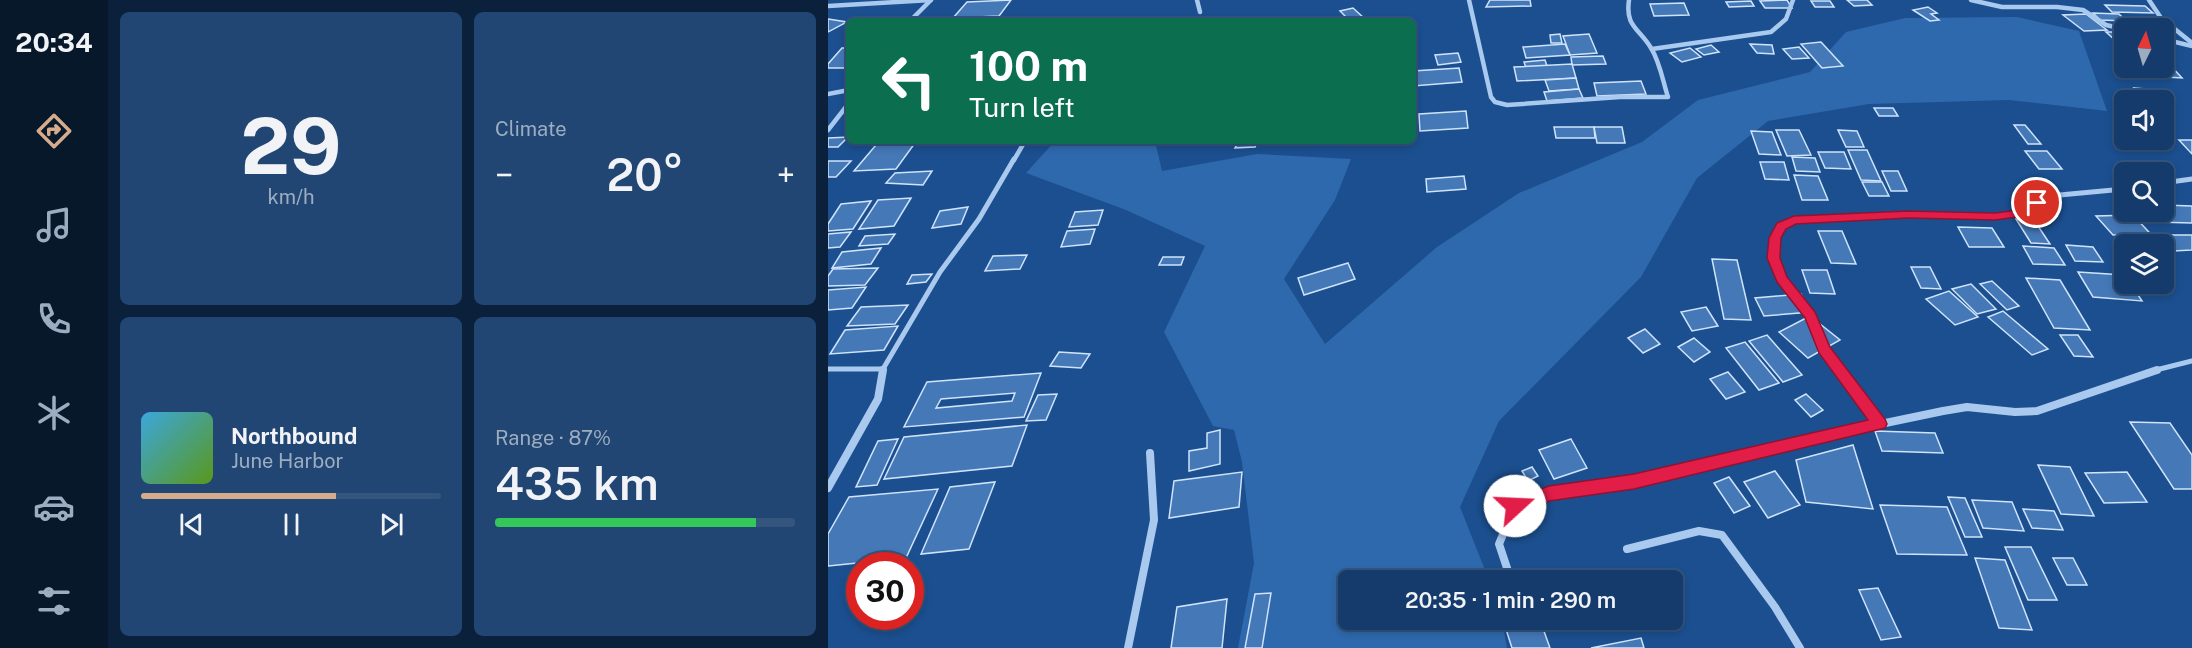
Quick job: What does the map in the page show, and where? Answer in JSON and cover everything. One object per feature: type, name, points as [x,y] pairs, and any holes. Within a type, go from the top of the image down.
[{"type":"street","points":[[828,6],[931,0]]},
{"type":"street","points":[[913,18],[931,0]]},
{"type":"street","points":[[1197,0],[1200,12]]},
{"type":"street","points":[[1469,0],[1491,97],[1495,102],[1507,105],[1620,97],[1668,97],[1655,64],[1652,49],[1629,21],[1627,13],[1629,0]]},
{"type":"street","points":[[1652,49],[1771,32],[1780,27],[1790,14],[1793,0]]},
{"type":"street","points":[[1971,0],[2002,7],[2083,10],[2106,25],[2114,27]]},
{"type":"street","points":[[2149,0],[2161,18],[2192,45]]},
{"type":"street","points":[[2174,41],[2192,45]]},
{"type":"street","points":[[828,94],[846,91]]},
{"type":"street","points":[[828,130],[846,107]]},
{"type":"street","points":[[828,488],[878,399],[882,369],[940,272],[979,219],[1023,144]]},
{"type":"street","points":[[2174,181],[2192,179]]},
{"type":"street","points":[[1879,424],[1824,349],[1810,316],[1781,279],[1773,258],[1775,238],[1782,226],[1794,220],[1908,214],[1995,216],[2021,214],[2049,196],[2114,190]]},
{"type":"street","points":[[1508,570],[1499,544],[1515,506],[1549,493],[1634,482],[1879,424],[1967,406],[2016,412],[2037,411],[2164,367],[2192,361]]},
{"type":"street","points":[[828,369],[882,369]]},
{"type":"street","points":[[1128,648],[1154,520],[1150,453]]},
{"type":"street","points":[[1627,549],[1699,531],[1722,534],[1775,607],[1800,648]]},
{"type":"shaded area","points":[[2017,17],[2079,31],[2107,111],[2009,100],[1869,104],[1768,121],[1697,178],[1641,277],[1499,421],[1460,507],[1485,570],[1338,570],[1338,630],[1504,630],[1507,648],[1238,648],[1254,563],[1242,462],[1234,430],[1213,426],[1164,332],[1205,246],[1126,210],[1026,173],[1052,144],[1156,144],[1162,171],[1257,154],[1351,159],[1335,200],[1284,279],[1325,344],[1437,247],[1519,193],[1642,142],[1698,100],[1810,72],[1846,32],[1905,18]]},
{"type":"building","points":[[1011,0],[999,16],[953,18],[967,2]]},
{"type":"building","points":[[1490,0],[1530,0],[1531,6],[1486,7]]},
{"type":"building","points":[[1787,0],[1792,8],[1765,8],[1760,1]]},
{"type":"building","points":[[1847,0],[1867,0],[1872,5],[1854,6]]},
{"type":"building","points":[[1751,1],[1754,6],[1729,7],[1726,2]]},
{"type":"building","points":[[1811,1],[1830,1],[1834,7],[1815,7]]},
{"type":"building","points":[[1684,3],[1689,15],[1654,16],[1650,4]]},
{"type":"building","points":[[2105,5],[2145,6],[2153,13],[2112,12]]},
{"type":"building","points":[[1928,7],[1937,13],[1931,14],[1939,20],[1930,21],[1913,10]]},
{"type":"building","points":[[1353,8],[1364,18],[1347,18],[1340,11]]},
{"type":"building","points":[[2093,13],[2119,14],[2123,18],[2114,18],[2114,21],[2100,20]]},
{"type":"building","points":[[2086,14],[2107,30],[2084,31],[2063,15]]},
{"type":"building","points":[[984,17],[1007,17],[1006,18]]},
{"type":"building","points":[[828,19],[846,22],[846,23],[828,32]]},
{"type":"building","points":[[2106,32],[2114,32],[2114,39]]},
{"type":"building","points":[[1560,34],[1562,43],[1551,43],[1550,35]]},
{"type":"building","points":[[1589,34],[1597,53],[1570,55],[1563,36]]},
{"type":"building","points":[[1821,42],[1843,66],[1822,68],[1801,44]]},
{"type":"building","points":[[1565,44],[1570,55],[1526,58],[1523,47]]},
{"type":"building","points":[[1750,44],[1772,45],[1774,54],[1757,53]]},
{"type":"building","points":[[1711,45],[1719,52],[1704,55],[1696,49]]},
{"type":"building","points":[[1799,47],[1809,58],[1792,59],[1783,49]]},
{"type":"building","points":[[842,48],[846,48],[846,68],[828,68],[828,64]]},
{"type":"building","points":[[1690,48],[1701,57],[1682,62],[1670,53]]},
{"type":"building","points":[[1458,53],[1461,62],[1438,65],[1435,55]]},
{"type":"building","points":[[1603,56],[1606,64],[1572,65],[1571,57]]},
{"type":"building","points":[[1545,60],[1547,66],[1526,68],[1524,62]]},
{"type":"building","points":[[1572,64],[1576,78],[1517,81],[1514,67]]},
{"type":"building","points":[[1459,68],[1462,82],[1416,86],[1416,71]]},
{"type":"building","points":[[2174,69],[2182,78],[2174,78]]},
{"type":"building","points":[[1576,78],[1579,89],[1549,91],[1545,80]]},
{"type":"building","points":[[1641,81],[1646,94],[1597,96],[1594,83]]},
{"type":"building","points":[[2134,88],[2158,90],[2135,90]]},
{"type":"building","points":[[1579,89],[1583,98],[1547,101],[1544,92]]},
{"type":"building","points":[[1874,108],[1893,108],[1898,116],[1879,116]]},
{"type":"building","points":[[1466,111],[1468,128],[1420,131],[1419,114]]},
{"type":"building","points":[[2014,125],[2025,125],[2041,144],[2028,144]]},
{"type":"building","points":[[1554,127],[1594,127],[1595,138],[1556,138]]},
{"type":"building","points":[[1594,127],[1622,127],[1625,143],[1597,143]]},
{"type":"building","points":[[1776,130],[1799,130],[1811,155],[1787,156]]},
{"type":"building","points":[[1838,130],[1857,131],[1864,147],[1846,147]]},
{"type":"building","points":[[1751,131],[1772,132],[1781,155],[1759,154]]},
{"type":"building","points":[[846,137],[846,139],[838,147],[828,147],[828,138]]},
{"type":"building","points":[[2179,140],[2192,140],[2192,154]]},
{"type":"building","points":[[914,144],[896,169],[854,171],[876,145]]},
{"type":"building","points":[[1237,144],[1256,144],[1255,147],[1235,148]]},
{"type":"building","points":[[1848,150],[1867,150],[1881,181],[1861,180]]},
{"type":"building","points":[[2025,151],[2047,151],[2062,169],[2039,169]]},
{"type":"building","points":[[1818,152],[1844,152],[1851,169],[1825,168]]},
{"type":"building","points":[[1792,157],[1815,158],[1820,172],[1796,171]]},
{"type":"building","points":[[828,161],[851,161],[836,177],[828,177]]},
{"type":"building","points":[[1760,162],[1784,162],[1789,180],[1765,179]]},
{"type":"building","points":[[932,171],[923,185],[886,183],[895,173]]},
{"type":"building","points":[[1882,171],[1898,171],[1907,191],[1891,191]]},
{"type":"building","points":[[1794,175],[1818,176],[1828,200],[1802,200]]},
{"type":"building","points":[[1464,176],[1466,189],[1427,192],[1426,179]]},
{"type":"building","points":[[1862,182],[1882,182],[1889,196],[1869,196]]},
{"type":"building","points":[[911,198],[894,226],[859,229],[878,200]]},
{"type":"building","points":[[871,201],[853,229],[828,231],[828,224],[841,204]]},
{"type":"building","points":[[2174,205],[2192,206],[2192,223],[2155,222],[2174,222]]},
{"type":"building","points":[[968,207],[961,224],[932,228],[940,211]]},
{"type":"building","points":[[1103,210],[1098,225],[1069,227],[1075,212]]},
{"type":"building","points":[[2096,216],[2114,216],[2114,222],[2140,222],[2151,234],[2113,235]]},
{"type":"building","points":[[2016,219],[2034,220],[2050,244],[2031,243]]},
{"type":"building","points":[[1958,227],[1992,228],[2004,247],[1969,247]]},
{"type":"building","points":[[1095,229],[1090,244],[1061,247],[1067,231]]},
{"type":"building","points":[[1818,231],[1842,231],[1856,264],[1831,263]]},
{"type":"building","points":[[851,232],[840,247],[828,248],[828,234]]},
{"type":"building","points":[[895,234],[888,244],[859,246],[865,236]]},
{"type":"building","points":[[2174,235],[2192,235],[2192,250],[2174,251]]},
{"type":"building","points":[[2066,245],[2093,247],[2103,262],[2075,261]]},
{"type":"building","points":[[2023,246],[2054,248],[2065,265],[2033,264]]},
{"type":"building","points":[[881,248],[871,264],[832,268],[842,252]]},
{"type":"building","points":[[1027,255],[1020,269],[985,271],[993,256]]},
{"type":"building","points":[[1163,257],[1184,257],[1181,265],[1159,265]]},
{"type":"building","points":[[1712,259],[1737,260],[1751,320],[1724,319]]},
{"type":"building","points":[[1348,263],[1355,279],[1304,295],[1298,278]]},
{"type":"building","points":[[1911,267],[1930,267],[1941,289],[1921,288]]},
{"type":"building","points":[[878,268],[865,285],[828,286],[828,276],[833,269]]},
{"type":"building","points":[[1802,270],[1827,270],[1835,294],[1810,293]]},
{"type":"building","points":[[2078,272],[2114,274],[2114,294],[2137,294],[2142,301],[2093,297]]},
{"type":"building","points":[[932,274],[926,282],[907,284],[912,275]]},
{"type":"building","points":[[2026,278],[2060,280],[2090,330],[2054,328]]},
{"type":"building","points":[[1992,281],[2019,306],[2007,310],[1980,284]]},
{"type":"building","points":[[1971,284],[1996,309],[1977,314],[1952,289]]},
{"type":"building","points":[[866,287],[852,308],[828,310],[828,290]]},
{"type":"building","points":[[1949,291],[1978,317],[1955,325],[1926,299]]},
{"type":"building","points":[[1801,294],[1811,312],[1764,316],[1755,298]]},
{"type":"building","points":[[908,305],[895,324],[847,326],[861,307]]},
{"type":"building","points":[[1706,307],[1718,326],[1692,331],[1681,312]]},
{"type":"building","points":[[2003,311],[2048,349],[2032,355],[1988,317]]},
{"type":"building","points":[[1810,316],[1840,340],[1808,358],[1779,332]]},
{"type":"building","points":[[898,326],[884,350],[830,354],[845,330]]},
{"type":"building","points":[[1645,329],[1660,344],[1643,353],[1628,338]]},
{"type":"building","points":[[1767,335],[1802,375],[1783,382],[1749,341]]},
{"type":"building","points":[[2060,335],[2078,335],[2093,357],[2074,356]]},
{"type":"building","points":[[1694,338],[1710,352],[1694,362],[1678,347]]},
{"type":"building","points":[[1745,342],[1779,383],[1759,390],[1726,348]]},
{"type":"building","points":[[1059,352],[1090,354],[1081,368],[1050,366]]},
{"type":"building","points":[[1728,372],[1745,392],[1726,399],[1710,379]]},
{"type":"building","points":[[1041,373],[1024,417],[904,427],[927,382]],"holes":[[[1015,393],[1012,401],[936,408],[941,399]]]},
{"type":"building","points":[[1057,394],[1046,420],[1026,421],[1038,395]]},
{"type":"building","points":[[1806,394],[1823,410],[1811,417],[1795,400]]},
{"type":"building","points":[[2130,422],[2170,423],[2192,455],[2192,489],[2174,489]]},
{"type":"building","points":[[1027,425],[1012,466],[884,479],[904,437]]},
{"type":"building","points":[[1220,430],[1220,464],[1189,471],[1189,451],[1207,448],[1207,433]]},
{"type":"building","points":[[1875,431],[1935,433],[1943,453],[1882,451]]},
{"type":"building","points":[[898,439],[877,485],[856,487],[878,441]]},
{"type":"building","points":[[1571,439],[1587,468],[1554,479],[1539,450]]},
{"type":"building","points":[[1853,445],[1873,509],[1806,502],[1796,460]]},
{"type":"building","points":[[2038,465],[2070,467],[2094,516],[2061,514]]},
{"type":"building","points":[[1532,467],[1538,476],[1528,481],[1522,471]]},
{"type":"building","points":[[1775,471],[1800,505],[1768,518],[1744,482]]},
{"type":"building","points":[[1242,472],[1239,507],[1169,518],[1174,481]]},
{"type":"building","points":[[2127,472],[2147,502],[2104,503],[2085,473]]},
{"type":"building","points":[[1729,477],[1750,506],[1734,513],[1714,483]]},
{"type":"building","points":[[995,482],[969,549],[924,554],[922,552],[950,487]]},
{"type":"building","points":[[938,489],[909,552],[846,552],[846,564],[828,566],[828,534],[849,497]]},
{"type":"building","points":[[1948,497],[1965,498],[1982,537],[1965,537]]},
{"type":"building","points":[[1972,500],[2012,502],[2024,531],[1983,528]]},
{"type":"building","points":[[1880,505],[1947,507],[1967,555],[1897,554]]},
{"type":"building","points":[[2023,509],[2054,511],[2063,530],[2032,528]]},
{"type":"building","points":[[2005,547],[2031,547],[2057,600],[2028,600]]},
{"type":"building","points":[[1975,558],[2005,560],[2032,630],[1999,628]]},
{"type":"building","points":[[2053,558],[2073,558],[2087,585],[2067,585]]},
{"type":"building","points":[[1878,588],[1901,637],[1881,640],[1859,590]]},
{"type":"building","points":[[1271,593],[1262,648],[1245,648],[1255,594]]},
{"type":"building","points":[[1227,599],[1222,648],[1171,648],[1177,607]]},
{"type":"building","points":[[1506,630],[1544,630],[1550,648],[1512,648]]},
{"type":"building","points":[[1641,638],[1644,648],[1591,648]]},
{"type":"route","points":[[1515,506],[1549,493],[1634,482],[1799,441],[1879,424],[1824,349],[1810,316],[1781,279],[1773,258],[1775,238],[1782,226],[1794,220],[1908,214],[1995,216],[2021,214],[2037,203]]}]
